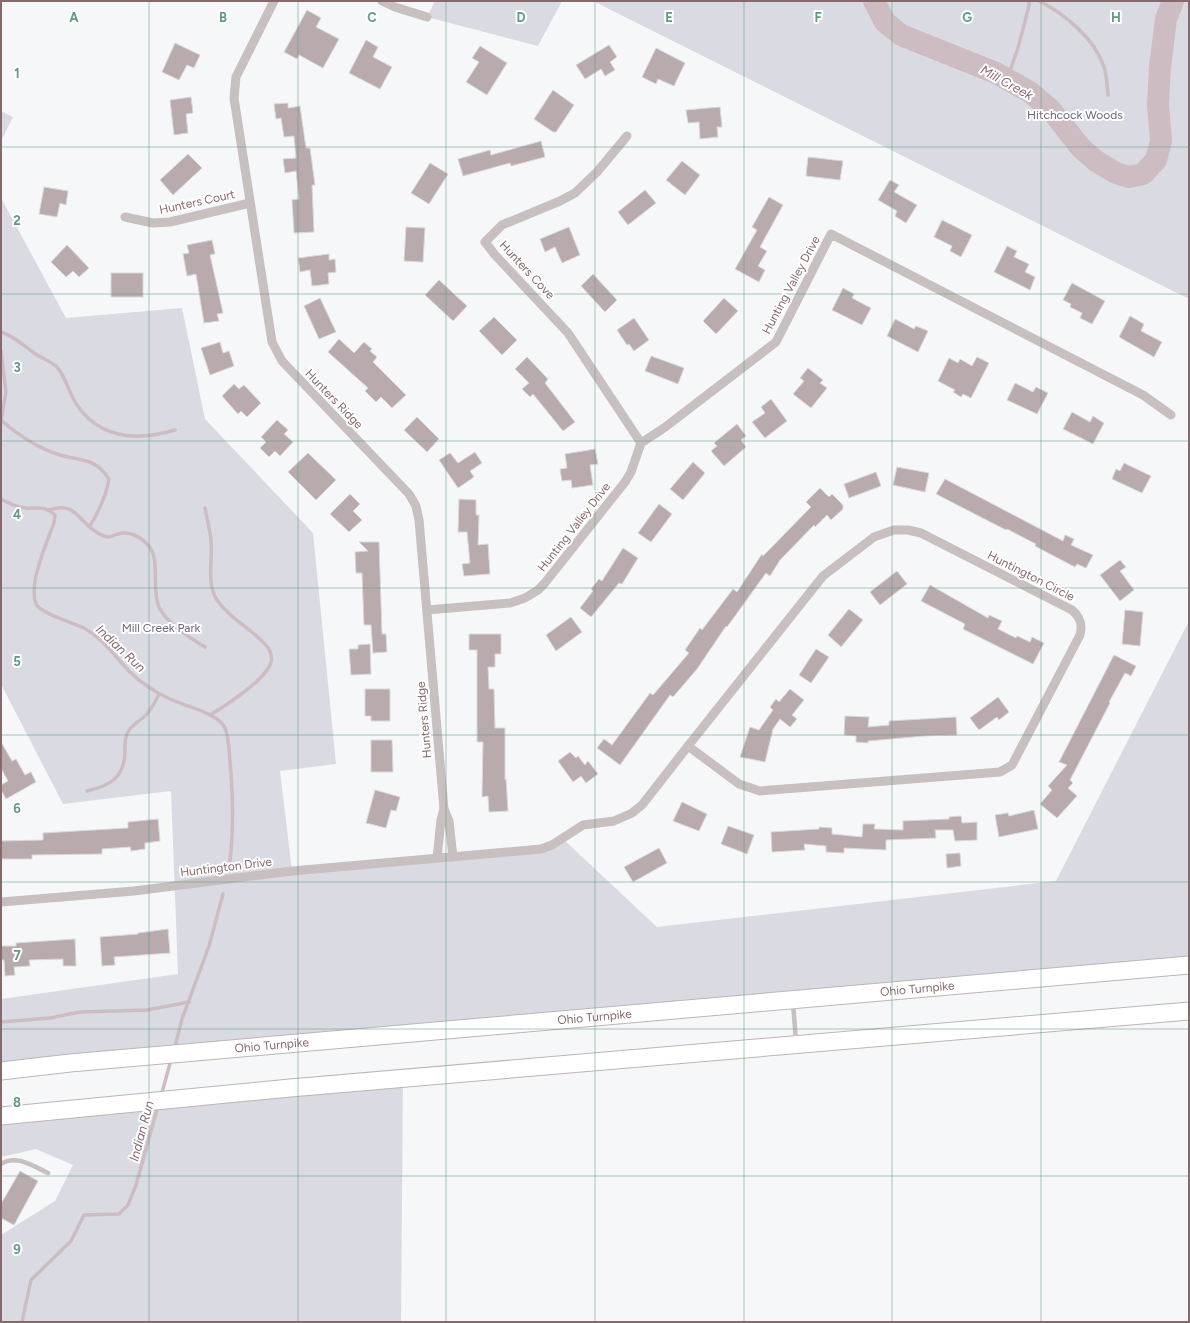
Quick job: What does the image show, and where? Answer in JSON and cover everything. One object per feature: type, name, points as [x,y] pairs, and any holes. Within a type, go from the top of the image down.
[{"type":"highway","name":"Ohio Turnpike","points":[[1,1071],[119,1058],[1189,965]]},
{"type":"highway","points":[[1,1116],[229,1093],[1189,1011]]},
{"type":"street","name":"Hunters Ridge","points":[[274,1],[236,77],[234,85],[234,98],[272,342],[282,361],[409,494],[412,500],[419,520],[444,809],[449,821],[453,857]]},
{"type":"street","points":[[382,1],[395,7],[427,17]]},
{"type":"street","name":"Hunters Cove","points":[[627,136],[597,172],[575,193],[560,201],[502,225],[485,242],[495,255],[568,333],[641,443]]},
{"type":"street","name":"Hunters Court","points":[[125,217],[153,223],[170,222],[250,204]]},
{"type":"street","name":"Hunting Valley Drive","points":[[427,610],[510,603],[525,598],[538,590],[625,482],[631,472],[641,443],[670,423],[776,342],[831,234],[1143,395],[1171,415]]},
{"type":"street","name":"Huntington Circle","points":[[453,857],[541,849],[552,845],[584,825],[624,818],[642,805],[688,746],[823,576],[874,537],[884,532],[908,530],[921,533],[1072,610],[1078,615],[1081,623],[1080,635],[1012,765],[1006,770],[760,791],[739,784],[688,746]]},
{"type":"street","name":"Hunters Ridge","points":[[437,858],[440,820],[444,809]]},
{"type":"street","name":"Huntington Drive","points":[[1,902],[134,891],[292,871],[453,857]]},
{"type":"lane","points":[[793,999],[796,1044]]},
{"type":"lane","points":[[1,1164],[7,1160],[23,1161],[48,1172]]},
{"type":"green space","points":[[435,1],[562,1],[538,46],[427,17]]},
{"type":"green space","name":"Hitchcock Woods","points":[[593,1],[1189,1],[1189,299]]},
{"type":"green space","points":[[1,111],[13,117],[1,141]]},
{"type":"green space","name":"Mill Creek Park","points":[[1,198],[66,318],[182,308],[205,419],[313,533],[336,764],[280,771],[292,871],[541,849],[563,839],[657,927],[1056,881],[1189,621],[1189,965],[1,1071],[1,999],[178,974],[171,791],[63,804],[1,684]]},
{"type":"green space","points":[[403,1078],[401,1322],[1,1322],[1,1235],[55,1201],[73,1165],[36,1149],[1,1157],[1,1116]]},
{"type":"building","points":[[307,10],[321,18],[316,27],[339,39],[323,68],[299,55],[297,59],[284,52]]},
{"type":"building","points":[[366,40],[378,47],[373,57],[392,67],[380,89],[349,73]]},
{"type":"building","points":[[175,43],[200,55],[194,68],[187,65],[179,80],[162,72]]},
{"type":"building","points":[[609,45],[617,57],[610,62],[615,70],[605,76],[601,69],[585,79],[576,65]]},
{"type":"building","points":[[480,46],[507,63],[487,95],[466,82],[479,62],[472,58]]},
{"type":"building","points":[[656,48],[685,63],[674,86],[658,79],[656,84],[642,77]]},
{"type":"building","points":[[553,90],[574,105],[556,132],[553,132],[534,119]]},
{"type":"building","points":[[191,97],[193,113],[186,114],[188,133],[174,135],[170,100]]},
{"type":"building","points":[[288,103],[288,108],[300,106],[306,148],[310,148],[315,185],[312,185],[314,232],[294,233],[292,200],[299,199],[296,171],[285,173],[283,159],[296,158],[294,136],[284,137],[281,118],[276,119],[274,104]]},
{"type":"building","points":[[720,107],[722,127],[717,127],[718,137],[700,139],[699,122],[688,123],[686,110]]},
{"type":"building","points":[[541,141],[545,157],[511,166],[510,163],[463,176],[458,159],[490,150],[491,155]]},
{"type":"building","points":[[188,154],[202,168],[173,195],[160,180]]},
{"type":"building","points":[[808,157],[843,161],[840,180],[806,176]]},
{"type":"building","points":[[682,161],[700,175],[685,195],[666,180]]},
{"type":"building","points":[[430,163],[448,174],[429,204],[411,193]]},
{"type":"building","points":[[890,180],[899,185],[894,192],[917,205],[906,223],[895,216],[897,211],[878,200]]},
{"type":"building","points":[[44,187],[68,191],[66,205],[60,203],[57,217],[39,214]]},
{"type":"building","points":[[645,190],[656,203],[628,225],[618,212]]},
{"type":"building","points":[[769,197],[783,205],[760,247],[767,251],[758,266],[765,270],[759,282],[735,269],[757,230],[752,227]]},
{"type":"building","points":[[942,220],[972,235],[961,257],[950,251],[952,246],[934,237]]},
{"type":"building","points":[[406,227],[425,228],[423,262],[404,261]]},
{"type":"building","points":[[569,227],[580,255],[562,263],[555,247],[545,252],[540,239]]},
{"type":"building","points":[[212,240],[215,254],[210,255],[223,313],[217,314],[219,321],[204,323],[196,274],[187,276],[183,254],[189,253],[187,245]]},
{"type":"building","points":[[67,245],[89,268],[79,277],[73,271],[66,277],[51,262]]},
{"type":"building","points":[[1007,246],[1017,251],[1014,257],[1029,264],[1025,272],[1035,277],[1030,290],[994,272]]},
{"type":"building","points":[[329,254],[329,260],[335,259],[336,272],[328,273],[329,284],[312,286],[310,270],[300,272],[298,258]]},
{"type":"building","points":[[111,273],[143,273],[143,297],[111,297]]},
{"type":"building","points":[[593,274],[617,300],[605,312],[581,286]]},
{"type":"building","points":[[439,280],[467,306],[453,321],[425,295]]},
{"type":"building","points":[[1072,283],[1105,301],[1092,324],[1080,318],[1082,313],[1070,307],[1071,304],[1063,300]]},
{"type":"building","points":[[843,288],[854,294],[852,298],[871,308],[862,325],[832,310]]},
{"type":"building","points":[[320,298],[336,332],[319,339],[304,306]]},
{"type":"building","points":[[724,298],[738,311],[716,334],[703,321]]},
{"type":"building","points":[[1130,316],[1144,324],[1141,331],[1162,342],[1154,357],[1119,337]]},
{"type":"building","points":[[494,317],[517,340],[502,355],[479,331]]},
{"type":"building","points":[[634,318],[649,340],[634,351],[629,344],[627,345],[617,330]]},
{"type":"building","points":[[895,319],[914,329],[916,326],[928,331],[918,352],[887,336]]},
{"type":"building","points":[[339,339],[354,353],[364,342],[372,349],[370,351],[377,357],[373,362],[406,395],[392,408],[381,397],[376,402],[365,391],[368,388],[328,352]]},
{"type":"building","points":[[220,342],[223,353],[229,351],[234,366],[210,375],[201,348]]},
{"type":"building","points":[[651,356],[684,368],[678,384],[645,371]]},
{"type":"building","points":[[527,357],[548,379],[545,383],[575,422],[563,431],[533,394],[530,397],[522,389],[529,383],[515,369]]},
{"type":"building","points":[[977,357],[989,363],[971,398],[963,394],[961,397],[953,392],[955,390],[938,381],[949,358],[958,363],[960,359],[972,366]]},
{"type":"building","points":[[808,368],[823,380],[820,383],[827,388],[811,408],[793,394],[804,381],[800,378]]},
{"type":"building","points":[[1015,383],[1033,392],[1036,387],[1048,393],[1037,414],[1007,400]]},
{"type":"building","points":[[234,384],[239,389],[244,385],[261,403],[247,417],[241,411],[238,414],[222,396]]},
{"type":"building","points":[[771,399],[787,421],[765,438],[752,422],[765,413],[761,407]]},
{"type":"building","points":[[1072,412],[1090,422],[1093,416],[1104,423],[1093,444],[1063,429]]},
{"type":"building","points":[[417,417],[439,439],[427,452],[404,430]]},
{"type":"building","points":[[277,420],[288,430],[284,434],[293,442],[280,456],[275,451],[269,457],[260,448],[266,442],[261,437]]},
{"type":"building","points":[[737,424],[746,436],[741,440],[746,447],[724,466],[711,451],[717,446],[714,443]]},
{"type":"building","points":[[595,449],[598,464],[590,465],[593,485],[572,488],[571,480],[562,481],[560,469],[567,468],[565,454]]},
{"type":"building","points":[[475,452],[482,463],[470,471],[474,477],[458,488],[439,460],[450,453],[458,463]]},
{"type":"building","points":[[308,453],[336,480],[316,500],[288,472]]},
{"type":"building","points":[[693,462],[705,473],[683,500],[670,489]]},
{"type":"building","points":[[1124,463],[1151,476],[1142,493],[1112,479],[1116,469],[1120,471]]},
{"type":"building","points":[[897,467],[929,473],[925,492],[893,485]]},
{"type":"building","points":[[876,472],[881,486],[849,498],[844,484]]},
{"type":"building","points":[[945,479],[1063,541],[1065,535],[1074,539],[1071,545],[1093,555],[1086,568],[1077,564],[1075,567],[1035,546],[1036,544],[936,494]]},
{"type":"building","points":[[820,488],[829,497],[832,494],[843,505],[843,509],[831,520],[827,515],[815,527],[814,525],[780,560],[770,576],[766,573],[727,627],[726,626],[697,669],[673,697],[670,695],[620,765],[597,748],[604,739],[612,745],[650,693],[653,695],[689,653],[685,650],[700,628],[702,630],[733,589],[737,592],[762,554],[763,556],[811,507],[806,502]]},
{"type":"building","points":[[350,494],[360,504],[353,511],[362,520],[349,532],[330,514]]},
{"type":"building","points":[[459,499],[476,500],[476,515],[479,515],[478,545],[488,544],[490,574],[464,576],[462,564],[470,563],[467,532],[458,532]]},
{"type":"building","points":[[659,504],[672,514],[651,542],[638,533]]},
{"type":"building","points":[[359,542],[379,542],[382,634],[386,634],[387,652],[373,653],[371,625],[364,625],[362,573],[356,573],[355,552],[368,551]]},
{"type":"building","points":[[623,548],[638,558],[622,584],[619,583],[591,617],[580,608],[593,591],[591,589],[599,579],[602,581]]},
{"type":"building","points":[[1120,560],[1126,567],[1120,571],[1134,590],[1120,601],[1100,575]]},
{"type":"building","points":[[897,571],[907,584],[880,605],[870,592]]},
{"type":"building","points":[[930,585],[988,618],[989,615],[1002,621],[998,629],[1016,638],[1017,636],[1030,642],[1032,637],[1044,643],[1033,664],[963,629],[965,624],[921,601]]},
{"type":"building","points":[[849,609],[863,620],[841,647],[828,635]]},
{"type":"building","points":[[1125,610],[1143,612],[1140,646],[1122,644]]},
{"type":"building","points":[[571,617],[582,632],[556,651],[546,635]]},
{"type":"building","points":[[469,634],[501,634],[501,654],[495,654],[495,667],[488,667],[489,689],[494,689],[495,728],[505,728],[505,780],[506,779],[508,811],[489,812],[488,796],[482,797],[483,742],[477,742],[477,650],[469,650]]},
{"type":"building","points":[[370,644],[371,674],[351,675],[349,649],[358,649],[358,645]]},
{"type":"building","points":[[816,649],[829,657],[811,683],[799,675]]},
{"type":"building","points":[[1114,655],[1136,666],[1131,676],[1125,673],[1070,780],[1073,783],[1068,788],[1077,796],[1057,818],[1040,804],[1052,790],[1048,786],[1067,765],[1059,762]]},
{"type":"building","points":[[365,689],[390,689],[390,721],[371,721],[371,716],[365,716]]},
{"type":"building","points":[[790,689],[804,700],[792,715],[797,719],[790,727],[780,719],[773,729],[765,762],[740,757],[750,727],[759,730],[773,710],[770,707],[776,699],[779,702]]},
{"type":"building","points":[[998,697],[1009,712],[999,720],[997,717],[979,730],[970,718]]},
{"type":"building","points":[[845,716],[869,717],[868,727],[889,725],[889,721],[956,717],[957,735],[924,736],[868,741],[868,743],[856,742],[856,736],[844,735]]},
{"type":"building","points":[[371,740],[392,740],[393,772],[371,772]]},
{"type":"building","points":[[1,742],[12,761],[16,759],[25,775],[31,772],[36,782],[6,799],[1,790],[1,785],[8,781],[1,768]]},
{"type":"building","points":[[570,752],[576,758],[578,756],[585,765],[588,761],[598,774],[586,783],[581,776],[573,782],[558,761]]},
{"type":"building","points":[[375,790],[400,797],[396,811],[391,810],[386,828],[366,823]]},
{"type":"building","points":[[682,802],[707,814],[699,831],[673,821]]},
{"type":"building","points":[[1034,810],[1038,829],[999,837],[995,815],[1008,813],[1009,816]]},
{"type":"building","points":[[961,816],[962,823],[977,822],[977,840],[955,841],[953,830],[935,830],[936,838],[886,840],[886,850],[844,848],[844,853],[826,852],[826,846],[804,844],[805,850],[772,852],[771,832],[819,829],[819,827],[832,828],[832,834],[862,837],[863,824],[875,824],[874,829],[903,830],[903,821],[949,819],[949,817]]},
{"type":"building","points":[[158,819],[160,841],[145,843],[145,849],[131,851],[130,847],[102,849],[102,854],[32,855],[32,859],[1,859],[1,841],[43,840],[43,833],[128,828],[128,822]]},
{"type":"building","points":[[728,826],[754,835],[747,854],[721,844]]},
{"type":"building","points":[[659,848],[667,863],[633,882],[624,867]]},
{"type":"building","points":[[960,853],[961,866],[947,868],[946,854]]},
{"type":"building","points":[[168,929],[170,953],[114,957],[115,965],[102,966],[100,937],[138,934]]},
{"type":"building","points":[[75,939],[76,966],[63,966],[63,959],[29,960],[30,966],[14,967],[15,975],[5,976],[4,960],[1,960],[1,946],[16,946],[16,943]]},
{"type":"building","points":[[20,1171],[38,1181],[14,1225],[1,1218],[1,1204]]},
{"type":"waterway","name":"Mill Creek","points":[[874,1],[885,22],[901,35],[996,73],[1030,92],[1051,110],[1081,148],[1096,161],[1116,173],[1129,177],[1143,174],[1156,160],[1161,141],[1158,105],[1160,67],[1166,19],[1173,1]]},
{"type":"waterway","points":[[1007,79],[1018,48],[1029,1]]},
{"type":"waterway","points":[[1039,1],[1069,20],[1094,47],[1104,67],[1108,95]]},
{"type":"waterway","points":[[1,332],[14,338],[34,353],[57,367],[77,405],[87,417],[97,425],[121,435],[134,436],[161,434],[175,430]]},
{"type":"waterway","points":[[1,351],[6,392],[1,421]]},
{"type":"waterway","points":[[1,420],[20,435],[42,448],[57,454],[92,463],[109,479],[102,504],[90,526]]},
{"type":"waterway","name":"Indian Run","points":[[1,499],[13,505],[25,508],[41,508],[48,510],[55,515],[54,523],[39,563],[34,586],[34,596],[36,604],[39,608],[51,615],[91,632],[98,637],[130,672],[144,684],[170,699],[200,710],[216,718],[225,728],[229,744],[233,823],[230,861]]},
{"type":"waterway","points":[[49,510],[57,508],[69,509],[78,515],[92,529],[107,537],[126,533],[134,535],[145,542],[152,551],[154,558],[156,592],[159,607],[173,625],[205,647]]},
{"type":"waterway","points":[[205,508],[211,541],[211,579],[217,600],[233,618],[266,645],[271,656],[271,662],[268,669],[254,684],[245,692],[210,715]]},
{"type":"waterway","points":[[87,791],[114,780],[118,775],[124,762],[127,734],[131,727],[149,712],[159,694]]},
{"type":"waterway","name":"Indian Run","points":[[174,1050],[182,1019],[209,946],[223,894]]},
{"type":"waterway","points":[[1,1022],[50,1018],[80,1012],[147,1010],[189,1002]]},
{"type":"waterway","name":"Indian Run","points":[[161,1096],[171,1060]]},
{"type":"waterway","name":"Indian Run","points":[[22,1322],[31,1280],[71,1241],[84,1215],[119,1214],[128,1205],[136,1185],[158,1106]]}]
